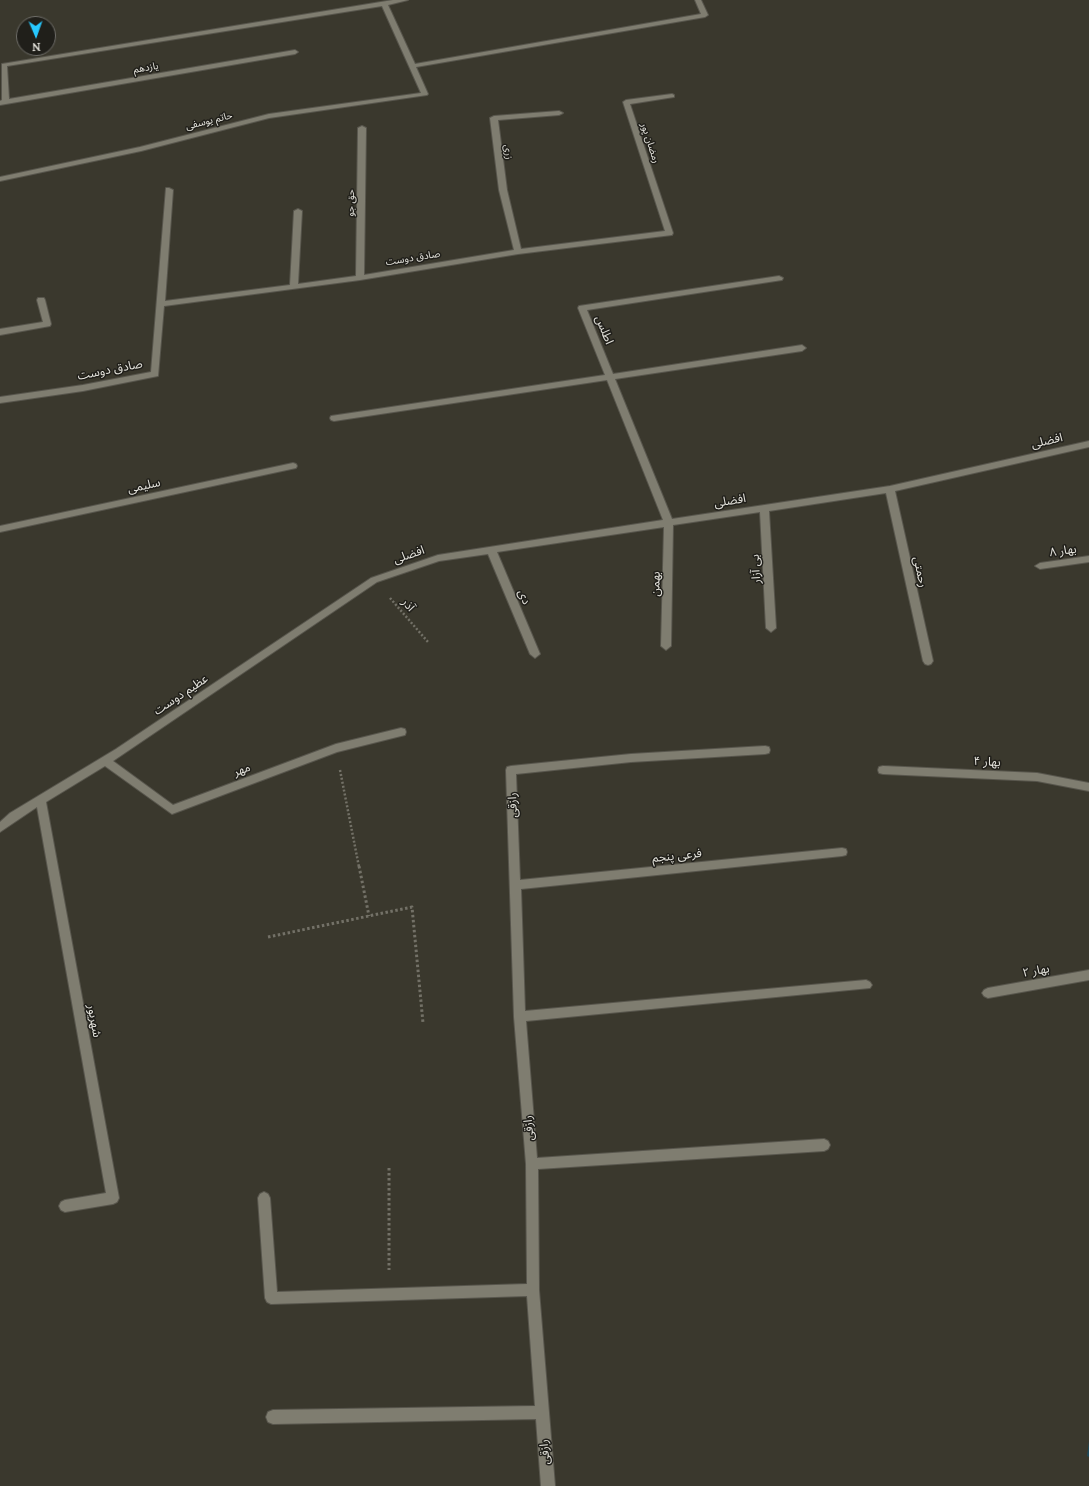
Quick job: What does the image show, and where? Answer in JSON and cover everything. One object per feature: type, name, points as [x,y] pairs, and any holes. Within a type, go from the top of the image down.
[{"type":"street","points":[[3,103],[4,65],[405,0]]},
{"type":"street","points":[[384,3],[413,66],[705,15],[698,0]]},
{"type":"street","name":"یازدهم","points":[[3,103],[295,52]]},
{"type":"street","name":"حاتم یوسفی","points":[[0,179],[141,149],[269,116],[425,94],[413,66]]},
{"type":"street","name":"رمضان پور","points":[[669,233],[626,102],[672,96]]},
{"type":"street","name":"زری","points":[[518,252],[503,190],[494,118],[559,113]]},
{"type":"street","name":"حق جو","points":[[360,278],[362,128]]},
{"type":"street","name":"صادق دوست","points":[[0,400],[84,388],[155,374],[169,190]]},
{"type":"street","points":[[294,287],[298,211]]},
{"type":"street","name":"صادق دوست","points":[[161,304],[360,278],[518,252],[669,233]]},
{"type":"street","name":"اطلس","points":[[669,522],[582,308],[779,278]]},
{"type":"street","points":[[0,332],[47,324],[41,300]]},
{"type":"street","points":[[334,418],[802,348]]},
{"type":"street","name":"افضلی","points":[[374,580],[438,558],[890,488],[1089,444]]},
{"type":"street","name":"سلیمی","points":[[0,529],[293,466]]},
{"type":"street","name":"رحمتی","points":[[890,488],[928,661]]},
{"type":"street","name":"بی آزار","points":[[764,508],[771,628]]},
{"type":"street","name":"بهمن","points":[[666,646],[669,522]]},
{"type":"street","name":"دی","points":[[491,550],[535,654]]},
{"type":"street","name":"بهار ۸","points":[[1040,566],[1089,559]]},
{"type":"street","name":"عظیم دوست","points":[[0,828],[14,816],[106,761],[374,580]]},
{"type":"street","name":"مهر","points":[[106,761],[172,810],[336,748],[400,732]]},
{"type":"street","name":"رازقی","points":[[548,1486],[533,1290],[532,1164],[520,1017],[512,770],[631,758],[766,750]]},
{"type":"street","name":"بهار ۴","points":[[883,770],[1037,777],[1089,787]]},
{"type":"street","name":"شهریور","points":[[41,800],[113,1198],[65,1206]]},
{"type":"street","name":"فرعی پنجم","points":[[516,885],[842,852]]},
{"type":"street","name":"بهار ۲","points":[[988,993],[1089,975]]},
{"type":"street","points":[[520,1017],[866,985]]},
{"type":"street","points":[[532,1164],[824,1144]]},
{"type":"street","points":[[264,1198],[271,1298],[533,1290]]},
{"type":"street","points":[[273,1417],[542,1412]]},
{"type":"path","name":"آذر","points":[[374,580],[428,642]]},
{"type":"path","points":[[336,748],[369,916]]},
{"type":"path","points":[[268,937],[412,907],[423,1023]]},
{"type":"path","points":[[389,1168],[389,1294]]}]
